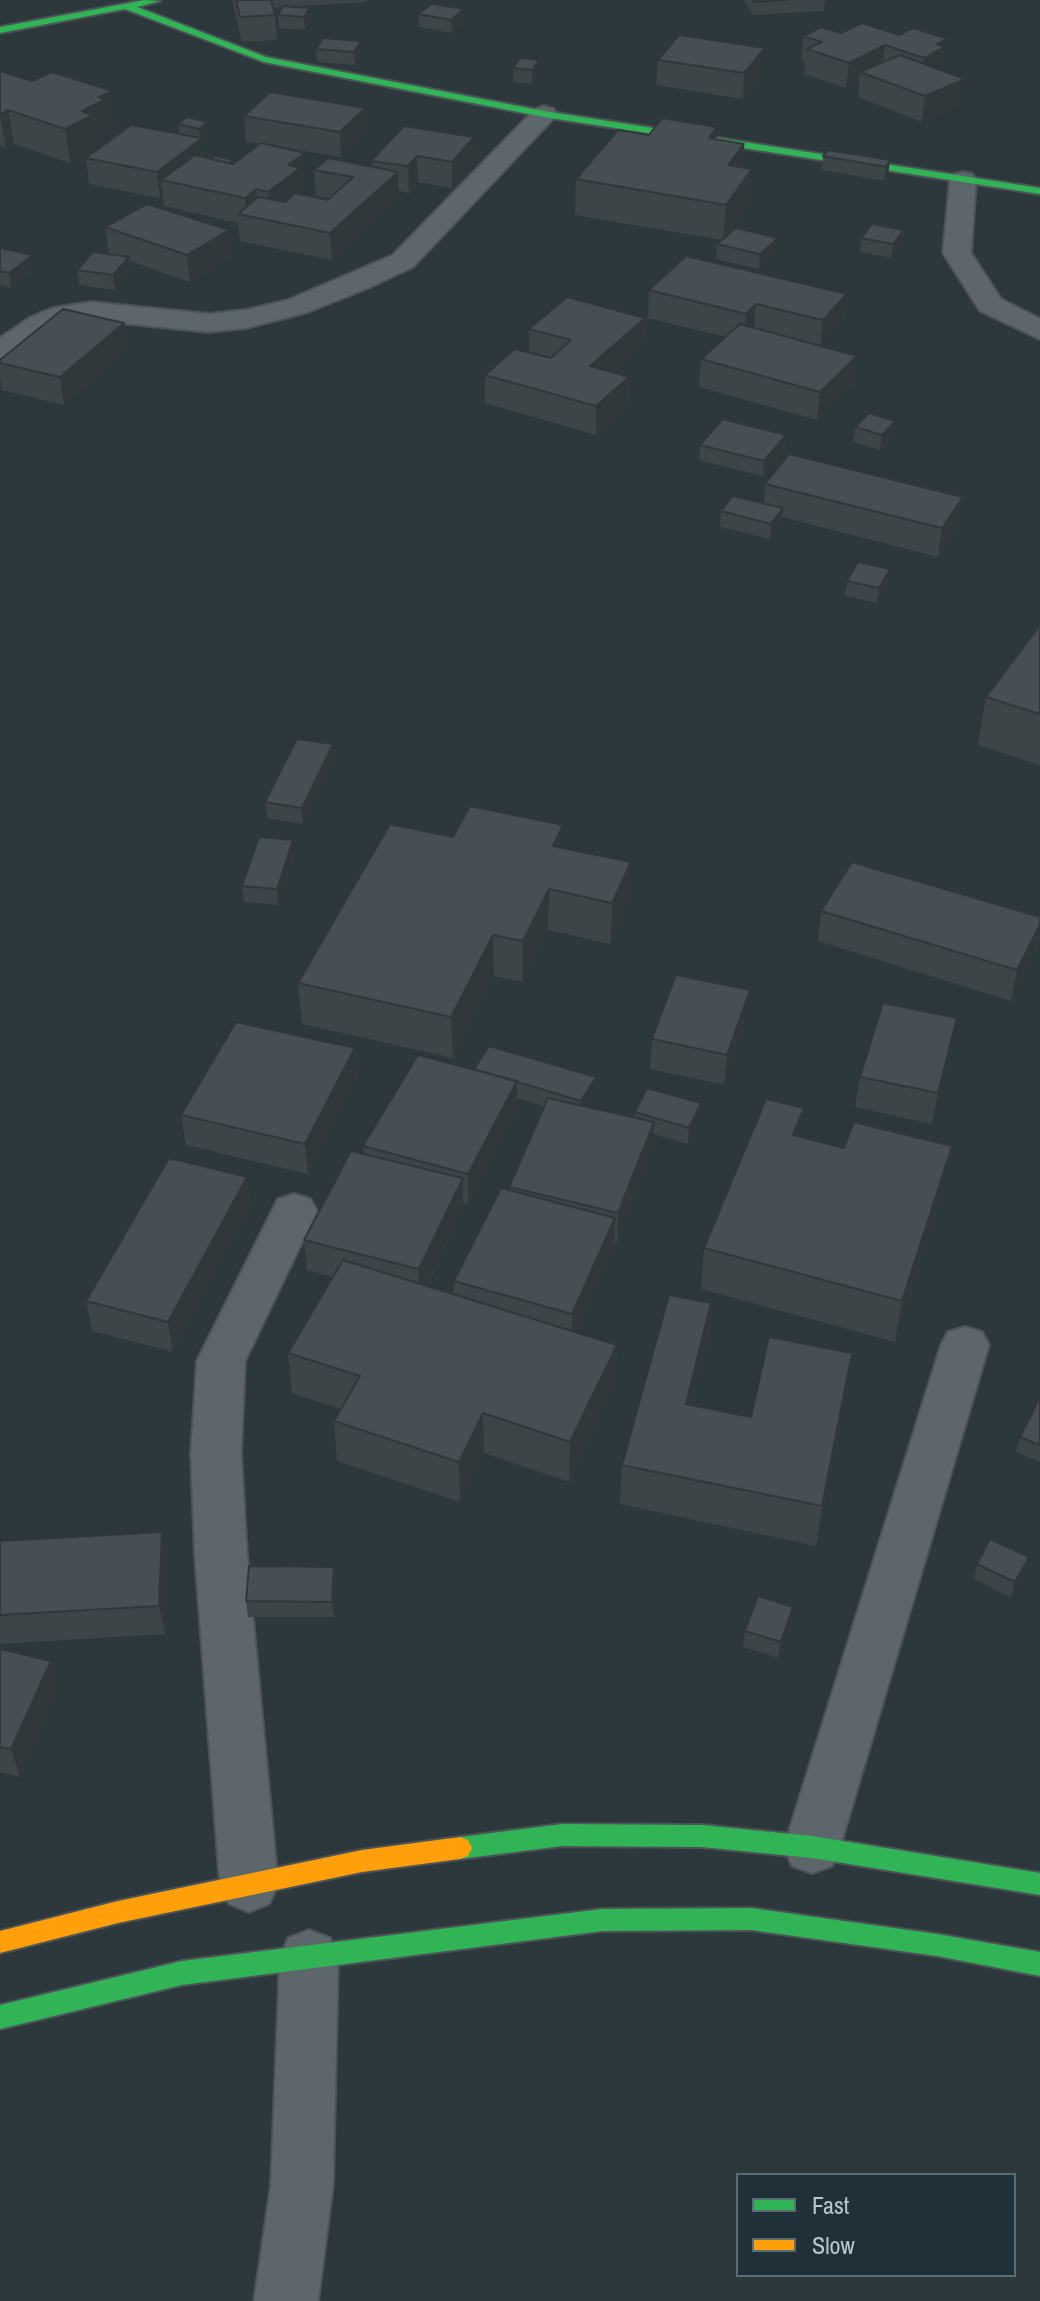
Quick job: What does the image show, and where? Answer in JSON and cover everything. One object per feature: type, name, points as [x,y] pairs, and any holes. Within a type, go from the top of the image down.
[{"type":"main road","points":[[0,30],[162,0]]},
{"type":"main road","points":[[127,7],[264,59],[544,114],[1040,191]]},
{"type":"main road","points":[[0,1942],[118,1912],[362,1861],[562,1835],[702,1836],[812,1847],[1040,1884]]},
{"type":"main road","points":[[0,2017],[182,1973],[602,1920],[751,1919],[937,1945],[1040,1964]]},
{"type":"street","points":[[0,352],[41,323],[63,314],[91,311],[172,321],[233,320],[298,306],[358,282],[403,261],[544,114]]},
{"type":"street","points":[[963,180],[957,253],[990,305],[1040,330]]},
{"type":"street","points":[[249,1885],[220,1540],[216,1454],[221,1361],[294,1211]]},
{"type":"street","points":[[812,1847],[965,1345]]},
{"type":"street","points":[[286,2301],[302,2185],[309,1958]]},
{"type":"building","points":[[236,0],[271,0],[275,15],[240,17]]},
{"type":"building","points":[[432,4],[464,9],[451,20],[418,14]]},
{"type":"building","points":[[283,6],[309,8],[304,17],[278,15]]},
{"type":"building","points":[[862,23],[899,35],[913,28],[948,39],[937,44],[945,47],[924,58],[885,45],[849,63],[807,49],[822,42],[803,36],[821,27],[841,33]]},
{"type":"building","points":[[679,35],[765,48],[744,73],[658,60]]},
{"type":"building","points":[[323,38],[361,41],[354,52],[316,49]]},
{"type":"building","points":[[900,55],[965,79],[925,96],[860,72]]},
{"type":"building","points":[[520,58],[539,60],[532,70],[513,68]]},
{"type":"building","points":[[0,71],[32,81],[52,72],[113,91],[99,97],[105,100],[82,111],[93,115],[65,129],[8,110],[0,114]]},
{"type":"building","points":[[270,92],[365,108],[340,132],[244,116]]},
{"type":"building","points":[[187,117],[208,122],[199,129],[178,124]]},
{"type":"building","points":[[662,118],[717,127],[709,138],[744,144],[728,165],[752,169],[726,205],[576,179],[618,130],[649,135]]},
{"type":"building","points":[[131,125],[202,138],[157,172],[86,158]]},
{"type":"building","points":[[404,126],[474,137],[452,162],[417,156],[408,166],[371,161]]},
{"type":"building","points":[[261,143],[305,153],[288,165],[300,168],[268,192],[256,189],[245,198],[161,180],[195,155],[233,164]]},
{"type":"building","points":[[828,150],[890,160],[886,167],[823,156]]},
{"type":"building","points":[[215,156],[234,160],[229,163],[211,159]]},
{"type":"building","points":[[328,158],[398,172],[330,233],[238,214],[258,197],[285,202],[295,193],[328,200],[353,177],[314,170]]},
{"type":"building","points":[[147,204],[229,230],[187,255],[105,227]]},
{"type":"building","points":[[872,224],[904,230],[893,244],[861,238]]},
{"type":"building","points":[[736,228],[778,238],[760,254],[717,244]]},
{"type":"building","points":[[0,248],[33,255],[9,273],[0,271]]},
{"type":"building","points":[[93,252],[129,257],[113,275],[77,270]]},
{"type":"building","points":[[686,256],[847,294],[823,320],[756,304],[746,314],[649,290]]},
{"type":"building","points":[[567,297],[645,318],[590,366],[629,377],[596,406],[485,375],[515,349],[551,358],[571,340],[529,329]]},
{"type":"building","points":[[63,309],[124,323],[60,377],[0,363],[0,360]]},
{"type":"building","points":[[740,324],[857,356],[820,392],[701,359]]},
{"type":"building","points":[[869,413],[895,421],[882,435],[855,427]]},
{"type":"building","points":[[723,419],[786,435],[764,461],[700,445]]},
{"type":"building","points":[[789,454],[963,497],[942,528],[765,484]]},
{"type":"building","points":[[733,496],[783,508],[771,524],[721,511]]},
{"type":"building","points":[[858,562],[890,569],[879,588],[847,581]]},
{"type":"building","points":[[1040,625],[1040,714],[986,697]]},
{"type":"building","points":[[297,739],[333,744],[302,808],[265,802]]},
{"type":"building","points":[[470,806],[563,825],[553,846],[631,862],[612,903],[549,889],[523,941],[493,935],[451,1017],[298,983],[390,824],[453,837]]},
{"type":"building","points":[[259,837],[293,840],[277,889],[242,886]]},
{"type":"building","points":[[852,862],[1040,917],[1040,925],[1017,970],[821,911]]},
{"type":"building","points":[[676,975],[750,990],[727,1055],[652,1039]]},
{"type":"building","points":[[883,1003],[957,1018],[938,1093],[860,1077]]},
{"type":"building","points":[[236,1022],[355,1048],[305,1144],[181,1115]]},
{"type":"building","points":[[489,1046],[596,1077],[581,1101],[474,1069]]},
{"type":"building","points":[[418,1055],[517,1081],[468,1174],[363,1146]]},
{"type":"building","points":[[647,1088],[701,1103],[689,1128],[635,1112]]},
{"type":"building","points":[[548,1098],[654,1122],[618,1213],[509,1187]]},
{"type":"building","points":[[766,1099],[804,1108],[793,1135],[844,1148],[854,1122],[952,1146],[902,1301],[704,1248]]},
{"type":"building","points":[[351,1151],[463,1178],[419,1269],[304,1240]]},
{"type":"building","points":[[169,1158],[247,1177],[168,1322],[86,1301]]},
{"type":"building","points":[[501,1188],[615,1218],[572,1314],[454,1281]]},
{"type":"building","points":[[343,1260],[617,1345],[570,1442],[483,1413],[459,1462],[334,1421],[360,1376],[288,1353]]},
{"type":"building","points":[[669,1295],[711,1303],[686,1404],[751,1417],[769,1337],[852,1353],[822,1506],[622,1465]]},
{"type":"building","points":[[1040,1397],[1040,1445],[1020,1437]]},
{"type":"building","points":[[162,1532],[159,1606],[0,1615],[0,1541]]},
{"type":"building","points":[[990,1539],[1029,1557],[1015,1582],[977,1564]]},
{"type":"building","points":[[249,1566],[334,1567],[332,1602],[246,1601]]},
{"type":"building","points":[[758,1596],[793,1607],[781,1642],[745,1631]]},
{"type":"building","points":[[0,1649],[51,1661],[11,1749],[0,1747]]},
{"type":"traffic: fast","points":[[0,30],[155,1]]},
{"type":"traffic: fast","points":[[127,7],[264,59],[544,114],[1040,191]]},
{"type":"traffic: fast","points":[[460,1848],[562,1835],[702,1836],[812,1847],[1040,1884]]},
{"type":"traffic: fast","points":[[0,2017],[182,1973],[602,1920],[751,1919],[937,1945],[1040,1964]]},
{"type":"traffic: slow","points":[[0,1942],[118,1912],[362,1861],[460,1848]]}]
